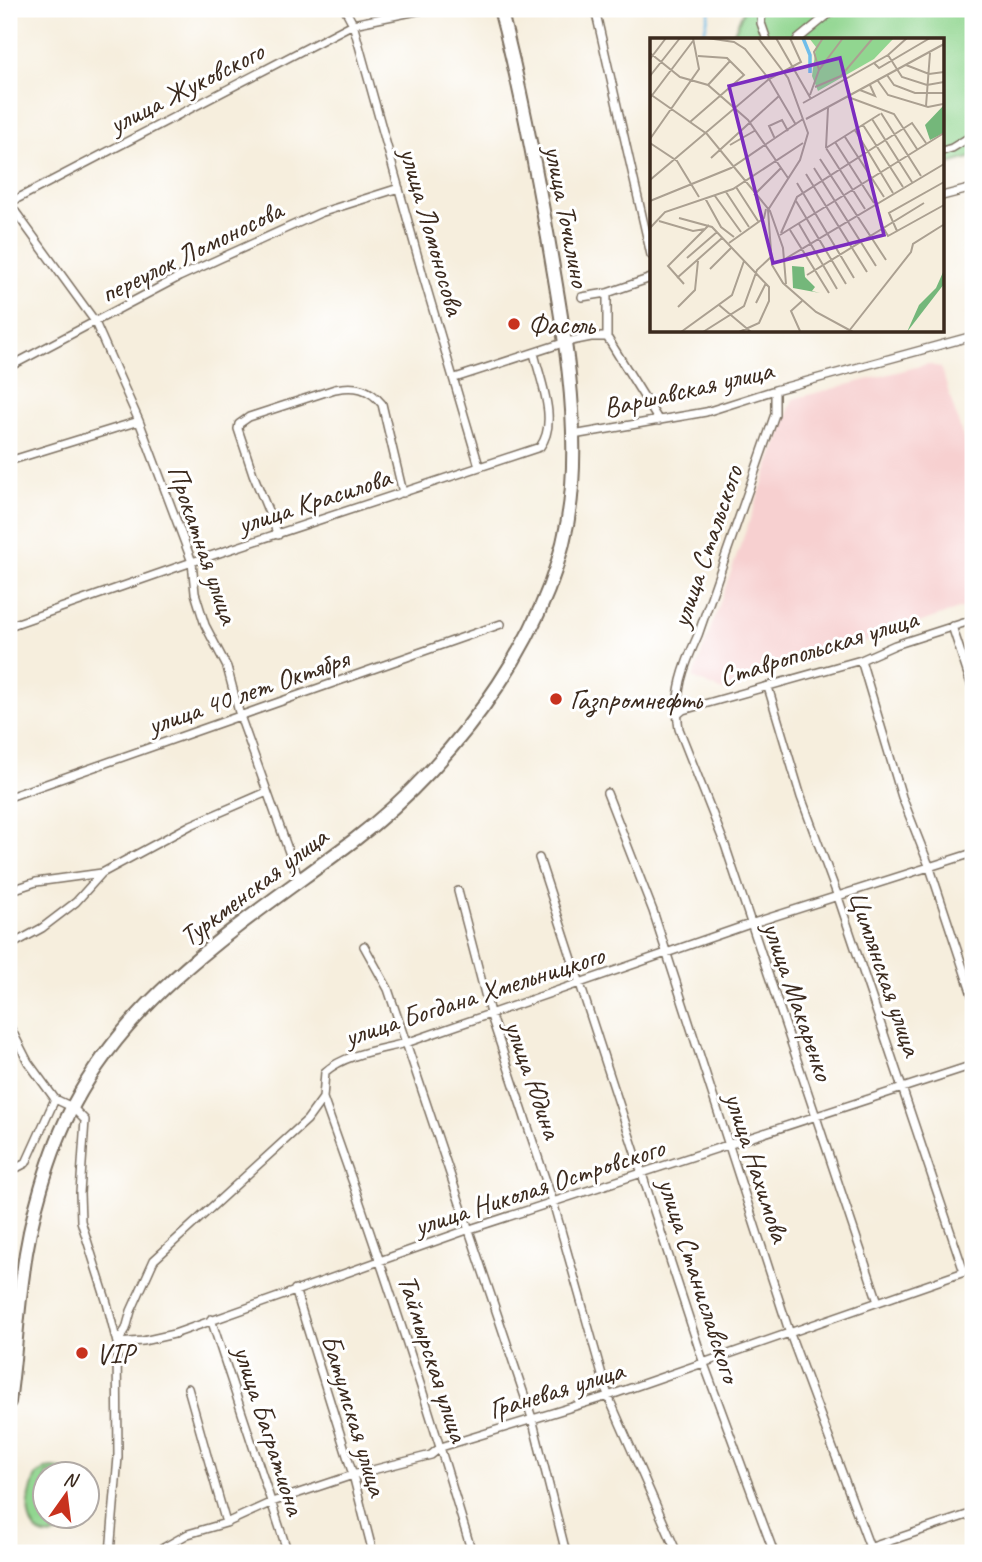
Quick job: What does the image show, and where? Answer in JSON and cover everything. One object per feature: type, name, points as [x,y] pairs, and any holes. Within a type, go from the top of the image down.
[{"type":"main road","name":"улица Точилино","points":[[500,9],[512,53],[566,342],[573,435]]},
{"type":"main road","name":"Туркменская улица","points":[[9,1402],[27,1246],[40,1194],[72,1107],[115,1041],[154,997],[196,958],[356,839],[417,785],[468,726],[511,666],[534,622],[560,552],[572,491],[573,435]]},
{"type":"street","name":"улица Ломоносова","points":[[345,9],[353,24],[479,466]]},
{"type":"street","name":"улица Жуковского","points":[[9,203],[353,24],[427,9]]},
{"type":"street","points":[[595,9],[650,251]]},
{"type":"street","points":[[762,9],[761,23],[766,38]]},
{"type":"street","points":[[799,38],[835,9]]},
{"type":"street","points":[[944,150],[973,135]]},
{"type":"street","name":"переулок Ломоносова","points":[[9,367],[179,277],[320,213],[398,188]]},
{"type":"street","points":[[944,195],[973,188]]},
{"type":"street","name":"Прокатная улица","points":[[9,203],[94,320],[139,421],[192,562],[195,593],[205,625],[228,667],[240,716],[299,880]]},
{"type":"street","points":[[582,298],[607,293],[650,278]]},
{"type":"street","points":[[607,293],[607,337],[659,421]]},
{"type":"street","points":[[455,378],[566,342],[607,337]]},
{"type":"street","name":"Варшавская улица","points":[[573,435],[706,412],[775,390],[971,339]]},
{"type":"street","name":"улица Красилова","points":[[9,626],[192,562],[540,447],[548,430],[547,407],[534,353]]},
{"type":"street","points":[[278,535],[238,429],[242,421],[274,409],[347,387],[373,393],[382,404],[403,493]]},
{"type":"street","name":"улица Стальского","points":[[677,715],[677,693],[684,665],[698,635],[775,414],[775,390]]},
{"type":"street","points":[[9,461],[139,421]]},
{"type":"street","name":"Ставропольская улица","points":[[677,715],[683,710],[861,660],[895,645],[973,620]]},
{"type":"street","name":"улица 40 лет Октября","points":[[9,797],[501,624]]},
{"type":"street","points":[[953,626],[973,690]]},
{"type":"street","points":[[861,660],[902,797],[930,867],[973,998]]},
{"type":"street","name":"Цимлянская улица","points":[[768,687],[801,797],[838,897],[964,1272]]},
{"type":"street","name":"улица Макаренко","points":[[677,715],[679,729],[725,845],[877,1302]]},
{"type":"street","points":[[9,891],[36,883],[102,873],[191,825],[267,792]]},
{"type":"street","name":"улица Нахимова","points":[[607,793],[653,911],[790,1334],[871,1550]]},
{"type":"street","name":"улица Богдана Хмельницкого","points":[[117,1343],[126,1329],[131,1311],[154,1260],[307,1120],[323,1098],[325,1072],[332,1066],[750,924],[973,853]]},
{"type":"street","name":"улица Станиславского","points":[[539,858],[704,1364],[774,1553]]},
{"type":"street","points":[[9,946],[43,928],[76,902],[102,873]]},
{"type":"street","name":"улица Юдина","points":[[458,891],[490,1013],[553,1202],[608,1396],[677,1553]]},
{"type":"street","points":[[364,946],[387,989],[531,1418],[566,1553]]},
{"type":"street","points":[[9,1025],[29,1062],[55,1100],[72,1107],[85,1120],[80,1193],[81,1222],[117,1343],[117,1457],[111,1553]]},
{"type":"street","name":"улица Николая Островского","points":[[117,1343],[143,1342],[174,1334],[467,1230],[973,1065]]},
{"type":"street","name":"Таймырская улица","points":[[323,1098],[381,1260],[472,1553]]},
{"type":"street","points":[[9,1172],[26,1163],[55,1100]]},
{"type":"street","name":"Граневая улица","points":[[154,1553],[188,1534],[226,1523],[272,1502],[353,1475],[431,1455],[441,1447],[704,1364],[973,1269]]},
{"type":"street","name":"Батумская улица","points":[[295,1290],[353,1475],[373,1553]]},
{"type":"street","name":"улица Багратиона","points":[[211,1319],[289,1553]]},
{"type":"street","points":[[188,1388],[226,1523]]},
{"type":"street","points":[[854,1553],[871,1550],[973,1513]]},
{"type":"shaded area","points":[[928,364],[941,368],[973,469],[973,604],[738,683],[725,692],[693,678],[793,399]]},
{"type":"green space","points":[[744,9],[973,9],[973,157],[944,165],[944,38],[732,38]]},
{"type":"green space","points":[[32,1487],[32,1524],[29,1515]]},
{"type":"green space","points":[[35,1530],[64,1530],[49,1536]]},
{"type":"waterway","points":[[703,38],[710,9]]},
{"type":"place","name":"Фасоль","points":[[514,324]]},
{"type":"place","name":"Газпромнефть","points":[[556,699]]},
{"type":"place","name":"VIP","points":[[82,1353]]}]
